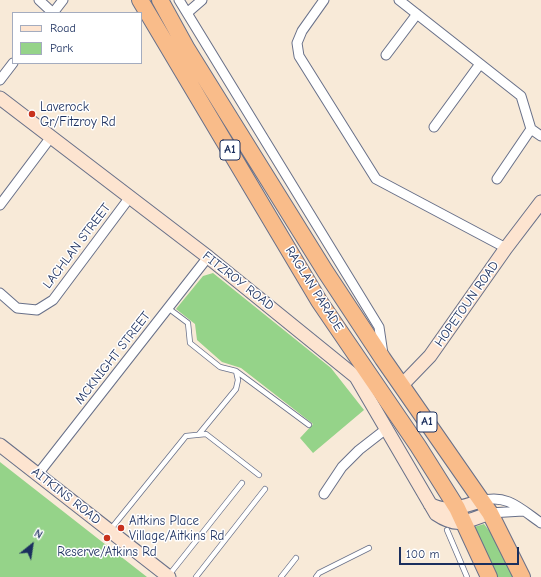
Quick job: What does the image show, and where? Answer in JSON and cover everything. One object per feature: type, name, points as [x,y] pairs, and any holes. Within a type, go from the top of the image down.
[{"type":"highway","name":"RAGLAN PARADE","points":[[140,0],[319,301],[388,401],[460,515],[489,577]]},
{"type":"highway","name":"RAGLAN PARADE","points":[[160,0],[188,49],[321,264],[383,360],[402,385],[485,507],[522,577]]},
{"type":"street","points":[[39,0],[52,12]]},
{"type":"street","points":[[54,12],[63,0]]},
{"type":"street","points":[[179,0],[379,328],[383,360]]},
{"type":"street","points":[[187,13],[202,0]]},
{"type":"street","points":[[324,0],[302,31],[297,43],[300,56],[376,179],[506,248]]},
{"type":"street","points":[[399,0],[521,96],[531,129],[541,136]]},
{"type":"street","points":[[386,55],[417,14]]},
{"type":"street","points":[[0,80],[12,64]]},
{"type":"street","points":[[434,127],[480,64]]},
{"type":"street","name":"FITZROY ROAD","points":[[0,98],[208,257],[356,376],[436,514],[453,523],[460,515],[485,507]]},
{"type":"street","points":[[497,179],[531,129]]},
{"type":"street","points":[[0,205],[51,137]]},
{"type":"street","name":"LACHLAN STREET","points":[[0,293],[17,308],[37,310],[53,300],[130,197]]},
{"type":"street","name":"HOPETOUN ROAD","points":[[388,401],[430,356],[506,248],[541,202]]},
{"type":"street","name":"MCKNIGHT STREET","points":[[38,474],[208,257]]},
{"type":"street","points":[[324,494],[342,467],[359,450],[386,429]]},
{"type":"street","name":"AITKINS ROAD","points":[[0,446],[38,474],[168,577]]},
{"type":"street","points":[[523,511],[485,507],[490,498],[501,498],[523,511],[541,523]]},
{"type":"lane","points":[[168,308],[188,323],[190,343],[220,367],[236,371],[309,425]]},
{"type":"lane","points":[[199,434],[236,389],[238,380],[236,371]]},
{"type":"lane","points":[[110,531],[186,436],[206,434],[259,475]]},
{"type":"lane","points":[[168,577],[242,483]]},
{"type":"lane","points":[[196,577],[265,489]]},
{"type":"lane","points":[[447,530],[467,577]]},
{"type":"lane","points":[[316,577],[319,573],[369,548]]},
{"type":"lane","points":[[281,577],[296,558]]},
{"type":"green space","points":[[213,273],[331,368],[364,410],[313,453],[300,438],[313,424],[241,368],[222,362],[197,340],[195,324],[176,309],[203,276]]},
{"type":"green space","points":[[0,462],[147,577],[0,577]]},
{"type":"green space","points":[[484,524],[519,569],[522,577],[496,577],[474,527]]},
{"type":"place","name":"Laverock Gr/Fitzroy Rd","points":[[32,114]]},
{"type":"place","name":"Aitkins Place Village/Aitkins Rd","points":[[121,528]]},
{"type":"place","name":"Reserve/Atkins Rd","points":[[107,538]]}]
